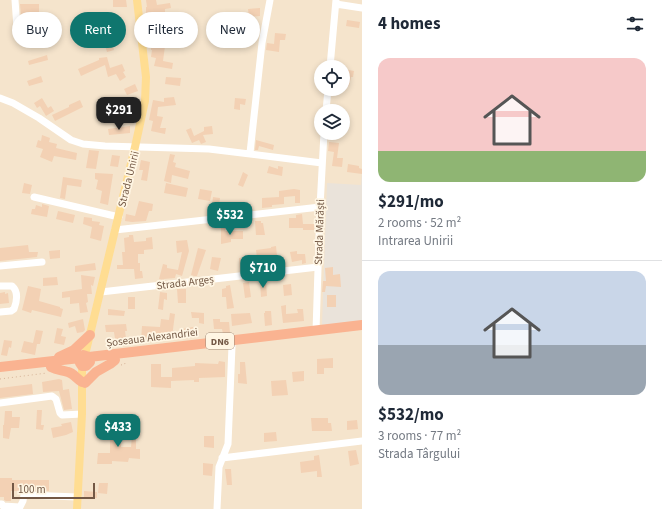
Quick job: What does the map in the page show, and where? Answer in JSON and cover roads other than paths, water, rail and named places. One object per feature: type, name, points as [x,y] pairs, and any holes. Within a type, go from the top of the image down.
[{"type":"highway","name":"Șoseaua Alexandriei","points":[[0,373],[48,365],[362,325]]},
{"type":"highway","name":"Șoseaua Alexandriei","points":[[85,361],[115,360],[362,331]]},
{"type":"highway","points":[[48,365],[74,350],[90,335]]},
{"type":"highway","points":[[48,365],[58,370],[71,373],[83,383],[96,372],[115,360]]},
{"type":"highway","name":"Șoseaua Alexandriei","points":[[0,367],[48,365]]},
{"type":"main road","name":"Strada Unirii","points":[[77,509],[85,361],[136,147],[145,101],[146,85],[137,0]]},
{"type":"street","points":[[15,0],[16,12]]},
{"type":"street","points":[[250,153],[262,42],[270,0]]},
{"type":"street","points":[[331,60],[336,2],[362,8]]},
{"type":"street","points":[[0,98],[13,103],[75,141],[88,145],[210,149],[322,163]]},
{"type":"street","name":"Strada Mărăști","points":[[316,330],[324,140]]},
{"type":"street","points":[[34,197],[119,217]]},
{"type":"street","points":[[115,230],[320,207]]},
{"type":"street","points":[[0,266],[42,262]]},
{"type":"street","name":"Strada Argeș","points":[[101,292],[318,267]]},
{"type":"street","points":[[0,286],[12,286],[16,290],[17,294],[14,309],[0,312]]},
{"type":"street","points":[[217,509],[219,467],[228,444],[232,346]]},
{"type":"street","points":[[0,402],[52,396],[56,399],[62,415],[82,414]]},
{"type":"street","points":[[222,458],[362,441]]},
{"type":"street","points":[[0,504],[3,506],[20,507],[24,495],[78,496]]}]
